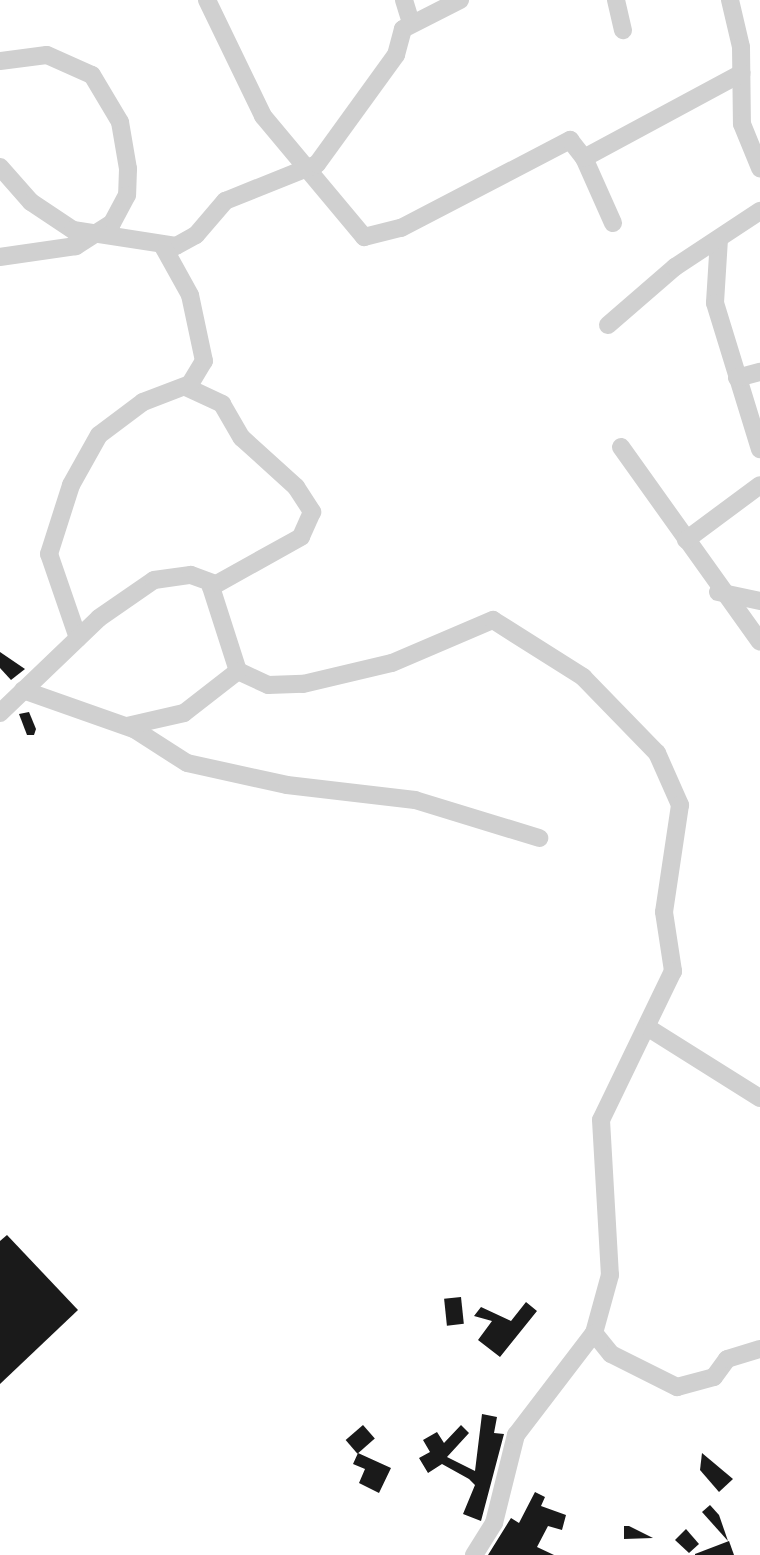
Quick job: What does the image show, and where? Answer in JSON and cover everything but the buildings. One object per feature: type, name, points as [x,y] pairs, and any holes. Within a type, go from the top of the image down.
[{"type":"street","points":[[207,0],[263,116],[304,172],[371,239],[570,140],[584,158],[613,223]]},
{"type":"street","points":[[404,0],[411,23]]},
{"type":"street","points":[[0,167],[51,218],[94,235],[164,248],[196,235],[225,201],[304,172],[339,140],[411,23],[460,0]]},
{"type":"street","points":[[616,0],[623,30]]},
{"type":"street","points":[[730,0],[742,73],[742,124],[760,168]]},
{"type":"street","points":[[0,61],[70,60],[112,103],[124,141],[127,195],[112,223],[94,235],[36,257],[0,257]]},
{"type":"street","points":[[584,158],[742,73]]},
{"type":"street","points":[[608,325],[760,211]]},
{"type":"street","points":[[719,239],[713,293],[760,449]]},
{"type":"street","points":[[78,638],[49,554],[71,485],[99,435],[119,416],[186,387],[204,361],[202,330],[164,248]]},
{"type":"street","points":[[737,378],[760,372]]},
{"type":"street","points":[[0,713],[78,638],[159,577],[191,575],[213,583],[301,537],[312,512],[296,487],[242,438],[222,404],[186,387]]},
{"type":"street","points":[[621,447],[718,592],[760,642]]},
{"type":"street","points":[[686,540],[760,485]]},
{"type":"street","points":[[213,583],[238,671],[268,685],[303,684],[392,663],[486,619],[583,677],[657,753],[680,805],[664,912],[673,971],[650,1029],[601,1120],[610,1275],[594,1333],[516,1435],[494,1523],[474,1555]]},
{"type":"street","points":[[718,592],[760,601]]},
{"type":"street","points":[[127,726],[184,713],[238,671]]},
{"type":"street","points":[[23,690],[127,726],[187,763],[287,785],[393,795],[539,838]]},
{"type":"street","points":[[650,1029],[760,1098]]},
{"type":"street","points":[[594,1333],[611,1354],[677,1387],[714,1377],[727,1359],[760,1349]]}]
